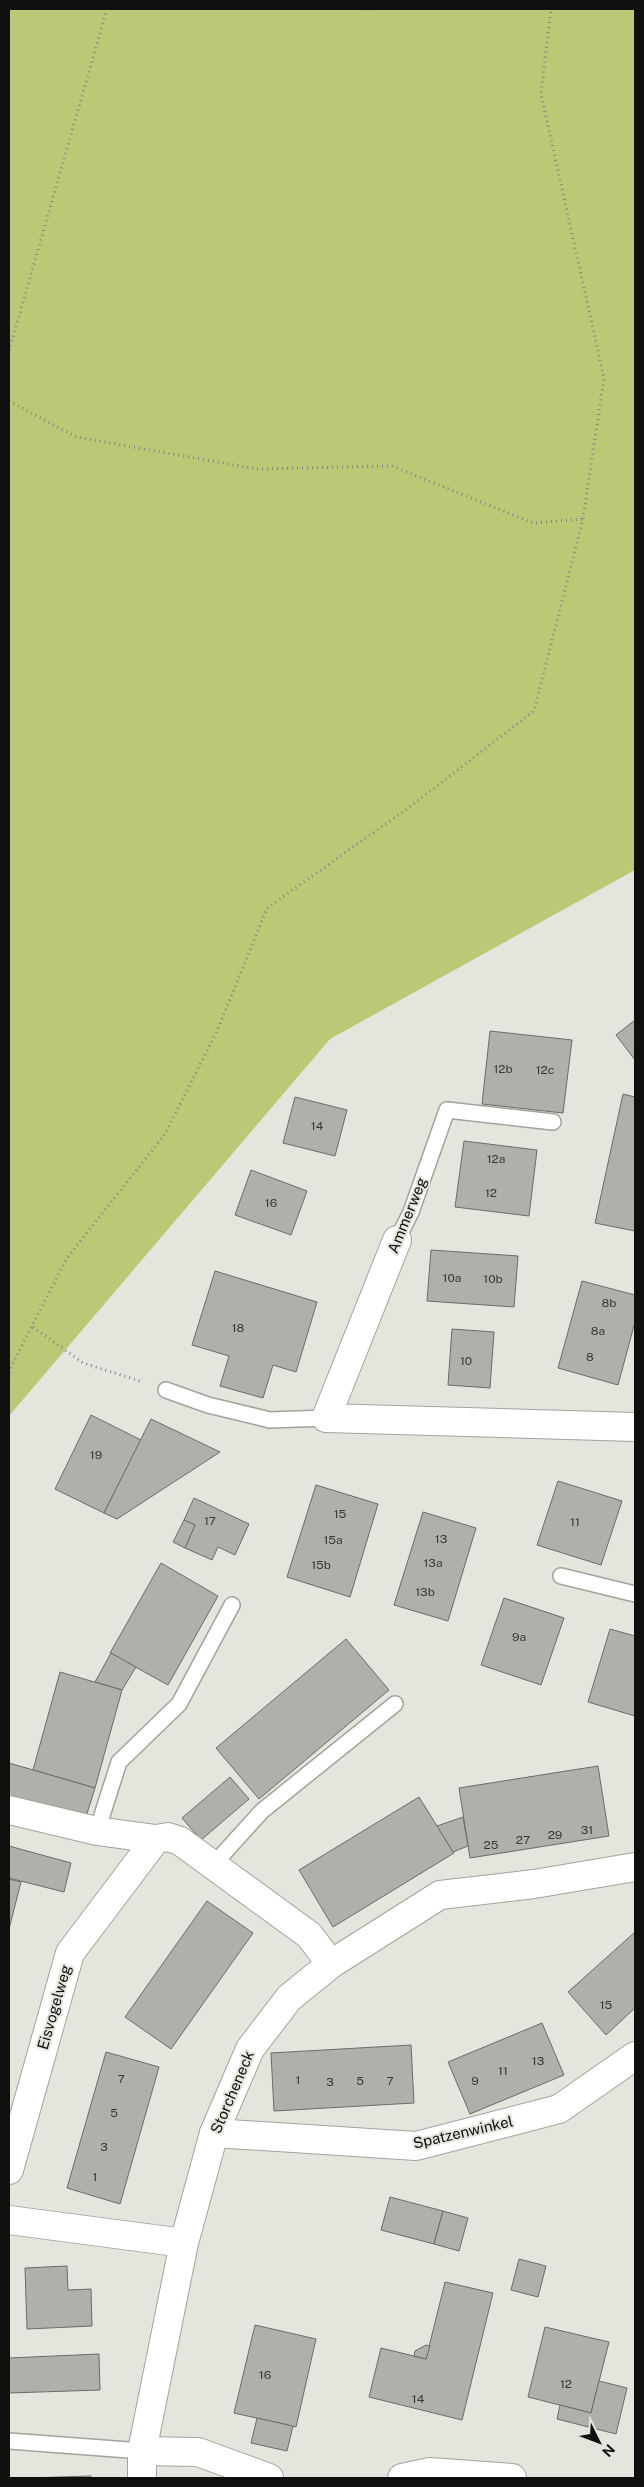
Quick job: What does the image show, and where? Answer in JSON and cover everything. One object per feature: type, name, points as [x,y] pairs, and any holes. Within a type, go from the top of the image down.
[{"type":"street","name":"Ammerweg","points":[[326,1418],[397,1240]]},
{"type":"street","points":[[326,1418],[635,1427]]},
{"type":"street","points":[[9,1810],[97,1831],[156,1840],[168,1837],[180,1841],[310,1936],[331,1964]]},
{"type":"street","name":"Eisvogelweg","points":[[9,2170],[70,1954],[156,1840]]},
{"type":"street","name":"Storcheneck","points":[[142,2478],[142,2451],[184,2243],[214,2133],[250,2049],[288,1998],[331,1964],[440,1895],[534,1884],[635,1867]]},
{"type":"street","name":"Spatzenwinkel","points":[[214,2133],[416,2146],[559,2109],[635,2056]]},
{"type":"street","points":[[9,2220],[184,2243]]},
{"type":"street","points":[[142,2451],[198,2452],[268,2478]]},
{"type":"street","points":[[402,2478],[430,2472],[512,2478]]},
{"type":"lane","name":"Ammerweg","points":[[397,1240],[411,1212],[447,1110],[553,1122]]},
{"type":"lane","points":[[166,1390],[208,1405],[270,1420],[326,1418]]},
{"type":"lane","points":[[562,1576],[635,1594]]},
{"type":"lane","points":[[97,1831],[119,1762],[179,1704],[232,1605]]},
{"type":"lane","points":[[214,1864],[262,1811],[395,1704]]},
{"type":"lane","points":[[9,2441],[142,2451]]},
{"type":"path","points":[[9,351],[107,9]]},
{"type":"path","points":[[365,9],[378,9]]},
{"type":"path","points":[[9,1378],[9,1366],[33,1327],[67,1258],[165,1134],[217,1031],[267,908],[407,809],[534,711],[583,519],[604,378],[540,94],[551,9]]},
{"type":"path","points":[[9,401],[76,437],[257,469],[392,466],[533,523],[583,519]]},
{"type":"path","points":[[33,1327],[84,1363],[166,1390]]},
{"type":"green space","points":[[9,9],[635,9],[635,870],[330,1039],[9,1416]]},
{"type":"building","points":[[635,1020],[635,1060],[616,1035]]},
{"type":"building","points":[[490,1031],[572,1040],[563,1113],[482,1104]]},
{"type":"building","points":[[623,1094],[635,1097],[635,1231],[595,1223]]},
{"type":"building","points":[[295,1097],[347,1110],[335,1156],[283,1143]]},
{"type":"building","points":[[464,1141],[537,1150],[529,1216],[455,1207]]},
{"type":"building","points":[[251,1170],[307,1191],[291,1235],[235,1215]]},
{"type":"building","points":[[431,1250],[518,1256],[514,1307],[427,1301]]},
{"type":"building","points":[[215,1271],[317,1302],[296,1372],[273,1365],[263,1398],[220,1386],[229,1356],[192,1345]]},
{"type":"building","points":[[582,1281],[635,1295],[635,1322],[618,1385],[558,1368]]},
{"type":"building","points":[[452,1329],[494,1332],[490,1388],[448,1385]]},
{"type":"building","points":[[91,1415],[141,1440],[104,1513],[55,1489]]},
{"type":"building","points":[[151,1419],[220,1452],[117,1519],[104,1513]]},
{"type":"building","points":[[558,1481],[622,1501],[601,1565],[537,1545]]},
{"type":"building","points":[[316,1485],[378,1504],[350,1597],[287,1577]]},
{"type":"building","points":[[194,1498],[249,1524],[235,1555],[218,1547],[212,1560],[185,1548],[195,1525],[184,1520]]},
{"type":"building","points":[[423,1512],[476,1528],[448,1621],[394,1605]]},
{"type":"building","points":[[184,1520],[195,1525],[185,1548],[173,1542]]},
{"type":"building","points":[[161,1563],[218,1596],[168,1685],[110,1653]]},
{"type":"building","points":[[504,1598],[564,1618],[541,1685],[481,1665]]},
{"type":"building","points":[[610,1629],[635,1636],[635,1716],[588,1702]]},
{"type":"building","points":[[346,1639],[389,1690],[259,1799],[216,1748]]},
{"type":"building","points":[[111,1653],[136,1667],[122,1690],[95,1682]]},
{"type":"building","points":[[60,1672],[122,1690],[95,1788],[33,1770]]},
{"type":"building","points":[[9,1763],[95,1788],[85,1820],[9,1798]]},
{"type":"building","points":[[598,1766],[609,1836],[470,1858],[459,1788]]},
{"type":"building","points":[[230,1777],[249,1799],[201,1840],[182,1818]]},
{"type":"building","points":[[419,1797],[454,1853],[333,1927],[299,1870]]},
{"type":"building","points":[[463,1817],[468,1846],[453,1852],[437,1826]]},
{"type":"building","points":[[9,1846],[71,1863],[64,1892],[9,1878]]},
{"type":"building","points":[[9,1879],[21,1882],[9,1929]]},
{"type":"building","points":[[207,1901],[253,1933],[171,2049],[125,2017]]},
{"type":"building","points":[[635,1932],[635,2008],[606,2035],[568,1992]]},
{"type":"building","points":[[542,2023],[564,2075],[470,2114],[448,2062]]},
{"type":"building","points":[[411,2045],[414,2103],[274,2111],[271,2053]]},
{"type":"building","points":[[106,2052],[159,2067],[120,2204],[67,2188]]},
{"type":"building","points":[[390,2197],[443,2211],[434,2244],[381,2230]]},
{"type":"building","points":[[443,2211],[468,2218],[459,2251],[434,2244]]},
{"type":"building","points":[[519,2259],[546,2266],[538,2297],[511,2290]]},
{"type":"building","points":[[67,2266],[68,2290],[91,2289],[92,2326],[27,2329],[25,2268]]},
{"type":"building","points":[[445,2282],[493,2293],[462,2420],[369,2397],[381,2348],[426,2359]]},
{"type":"building","points":[[255,2325],[316,2339],[296,2427],[234,2413]]},
{"type":"building","points":[[545,2327],[609,2342],[591,2413],[528,2397]]},
{"type":"building","points":[[426,2345],[430,2346],[426,2359],[414,2356],[415,2351]]},
{"type":"building","points":[[99,2354],[100,2390],[9,2393],[9,2358]]},
{"type":"building","points":[[599,2381],[627,2388],[616,2434],[557,2419],[560,2405],[591,2413]]},
{"type":"building","points":[[257,2418],[293,2426],[287,2451],[251,2443]]},
{"type":"building","points":[[91,2476],[91,2478],[27,2478]]}]
